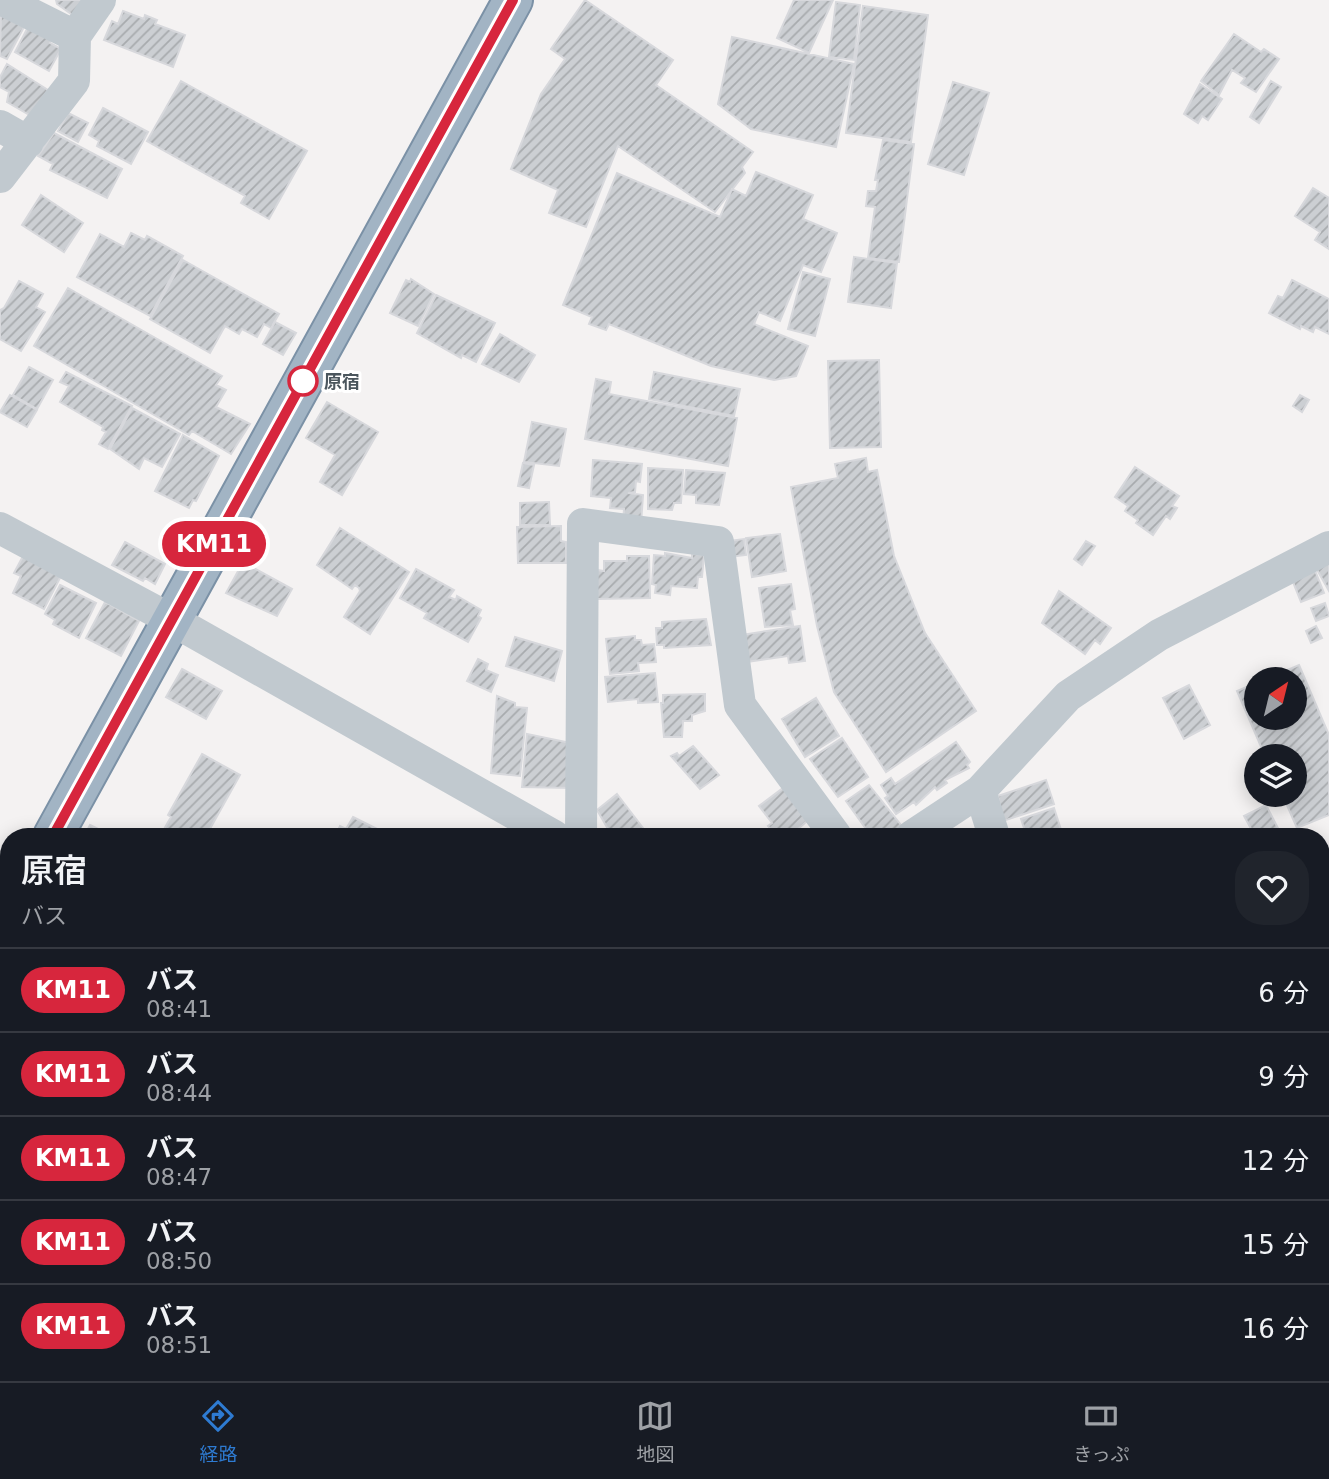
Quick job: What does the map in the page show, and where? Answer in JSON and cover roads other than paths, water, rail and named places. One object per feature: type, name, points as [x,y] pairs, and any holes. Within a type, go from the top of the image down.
[{"type":"highway","points":[[57,828],[513,0]]},
{"type":"street","points":[[4,0],[75,36]]},
{"type":"street","points":[[0,177],[74,81],[75,36],[100,0]]},
{"type":"street","points":[[0,126],[28,142]]},
{"type":"street","points":[[582,828],[583,524],[719,542],[740,705],[830,828]]},
{"type":"street","points":[[0,528],[172,620],[540,828]]},
{"type":"street","points":[[924,828],[980,791],[1068,696],[1159,635],[1329,547]]},
{"type":"street","points":[[980,791],[992,828]]},
{"type":"place","name":"原宿","points":[[303,381]]}]
